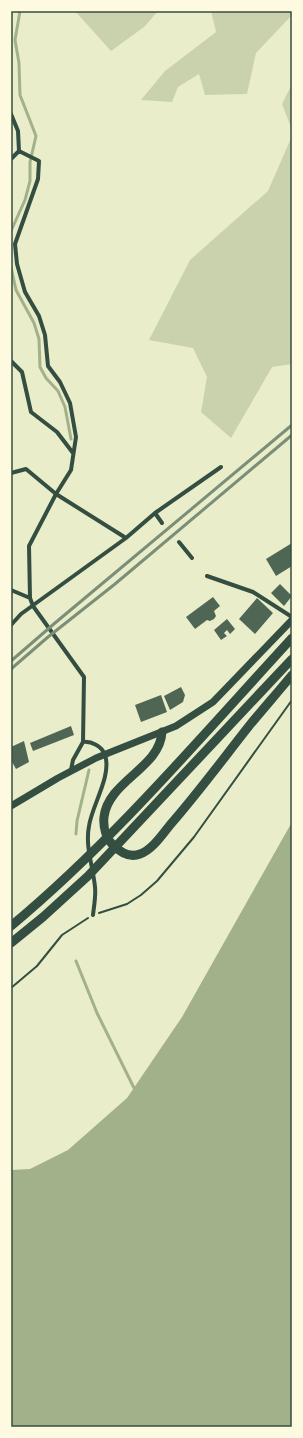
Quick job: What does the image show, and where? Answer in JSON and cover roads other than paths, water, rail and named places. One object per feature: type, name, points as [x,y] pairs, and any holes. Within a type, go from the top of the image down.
[{"type":"highway","points":[[11,926],[40,902],[126,818],[292,638]]},
{"type":"highway","points":[[11,943],[43,917],[88,876],[292,659]]},
{"type":"highway","points":[[162,732],[161,741],[155,753],[108,801],[104,817],[104,829],[110,843],[123,853],[130,855],[140,854],[150,848],[193,799],[249,726],[292,675]]},
{"type":"street","points":[[11,114],[18,131],[19,152]]},
{"type":"street","points":[[19,152],[39,161],[38,179],[15,244],[17,264],[25,292],[39,316],[45,335],[48,366],[60,382],[70,403],[76,437],[71,470],[56,494],[29,546],[30,598],[33,606],[84,677],[83,742],[73,760],[71,770]]},
{"type":"street","points":[[11,158],[19,152]]},
{"type":"street","points":[[11,361],[22,372],[31,412],[57,432],[73,453]]},
{"type":"street","points":[[11,625],[21,614],[126,538],[155,513],[222,467]]},
{"type":"street","points":[[11,473],[26,469],[56,494],[126,538]]},
{"type":"street","points":[[155,513],[162,523]]},
{"type":"street","points":[[179,542],[192,558]]},
{"type":"street","points":[[11,806],[71,770],[96,758],[176,726],[213,702],[292,618],[253,592],[206,576]]},
{"type":"street","points":[[11,590],[30,598]]},
{"type":"street","points":[[83,742],[92,743],[98,746],[105,755],[105,776],[92,812],[89,826],[89,853],[95,887],[94,915]]},
{"type":"waterway","points":[[11,231],[25,200],[30,181],[30,162],[36,136],[20,95],[19,63],[15,40],[20,11]]},
{"type":"waterway","points":[[11,267],[16,290],[34,323],[39,339],[40,367],[46,378],[58,391],[65,407],[71,439]]},
{"type":"waterway","points":[[76,834],[77,821],[89,770]]},
{"type":"waterway","points":[[76,961],[97,1013],[135,1090]]},
{"type":"railway","points":[[11,661],[292,425]]},
{"type":"railway","points":[[11,669],[48,637],[115,584],[292,435]]}]
